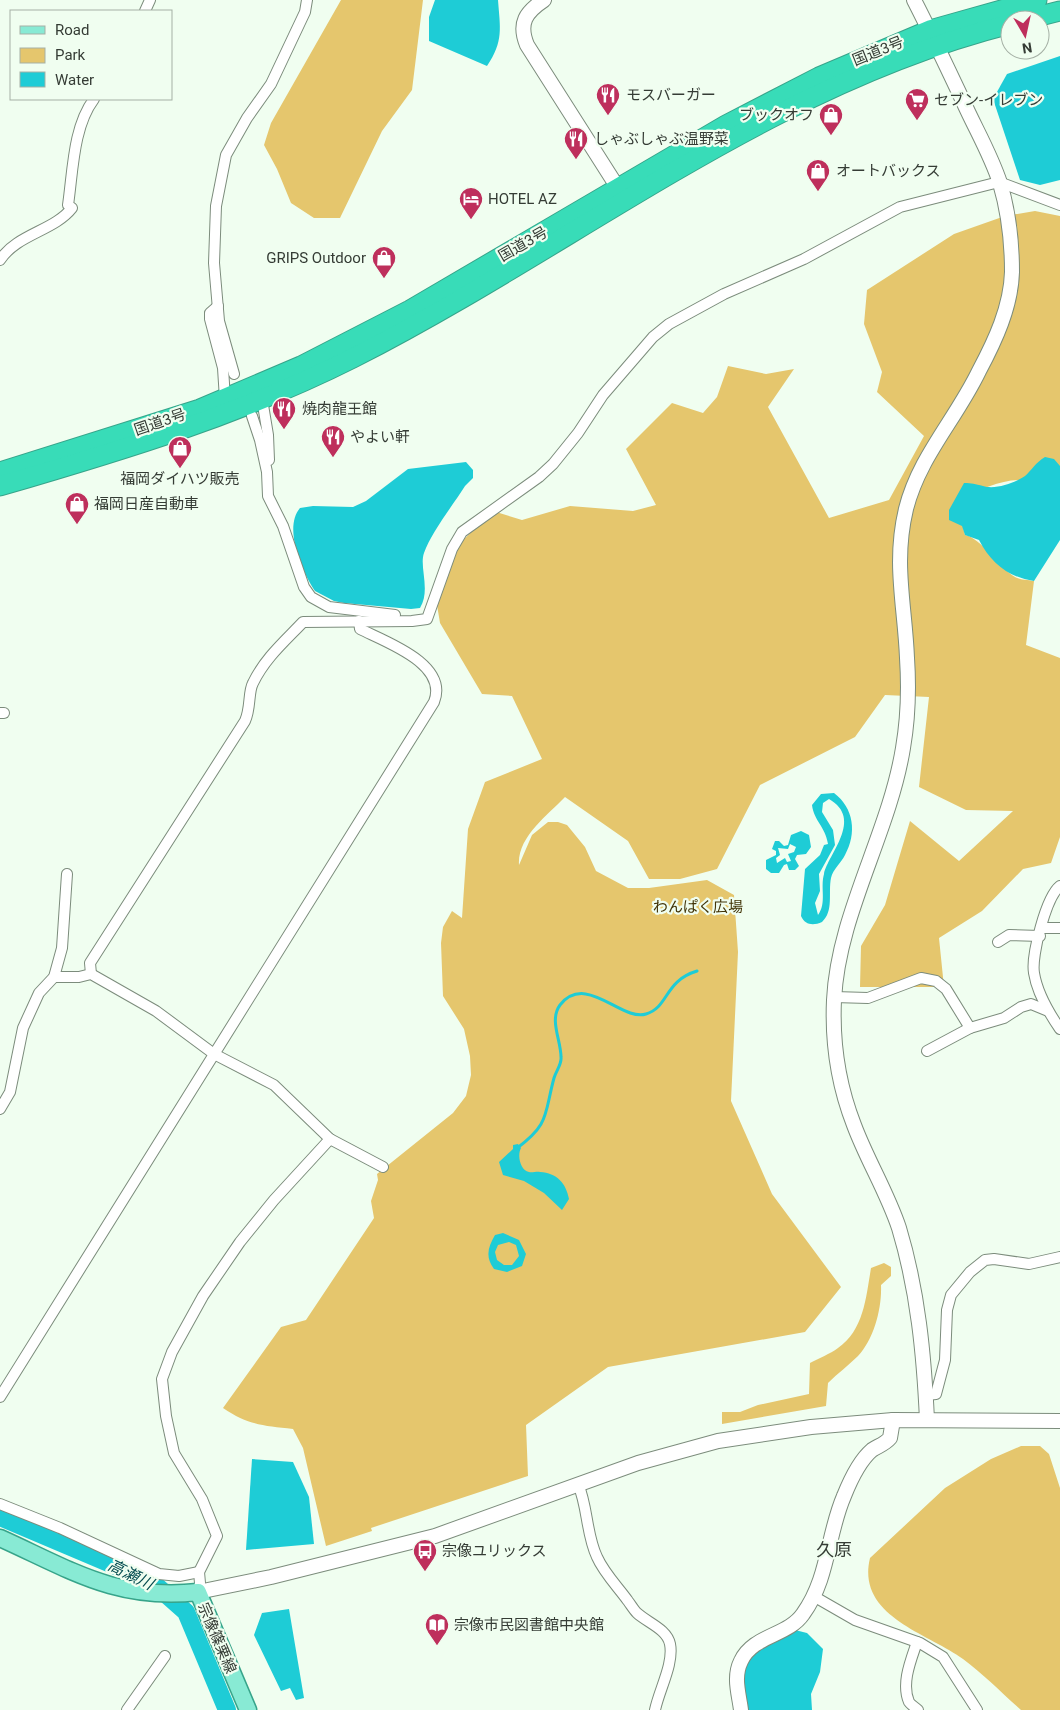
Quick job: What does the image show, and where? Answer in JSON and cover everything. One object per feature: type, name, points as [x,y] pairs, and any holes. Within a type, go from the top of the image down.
[{"type":"highway","name":"国道3号","points":[[0,472],[79,448],[225,399],[301,366],[402,314],[726,125],[810,82],[859,59],[934,38],[1038,0]]},
{"type":"highway","name":"国道3号","points":[[0,486],[146,443],[262,400],[353,358],[450,304],[759,124],[934,38],[1000,26]]},
{"type":"main road","name":"宗像篠栗線","points":[[0,1538],[110,1587],[160,1595],[198,1592],[248,1710]]},
{"type":"street","points":[[234,374],[219,322],[214,222],[226,155],[247,118],[271,84],[305,12],[307,0]]},
{"type":"street","points":[[544,0],[529,11],[525,17],[523,35],[527,45],[618,188]]},
{"type":"street","points":[[914,0],[934,38],[999,182],[1007,220],[1012,273],[1004,314],[976,377],[917,475],[906,508],[901,534],[899,582],[908,658],[907,718],[903,748],[885,820],[850,921],[840,956],[834,998],[833,1048],[840,1085],[854,1127],[888,1196],[913,1279],[920,1325],[927,1420]]},
{"type":"street","points":[[0,260],[26,237],[65,218],[72,208],[68,205],[76,154],[83,121],[94,100]]},
{"type":"street","points":[[91,974],[90,963],[245,721],[250,711],[251,685],[268,659],[304,622],[412,621],[427,619],[452,549],[462,532],[540,477],[553,464],[578,433],[603,395],[653,337],[669,324],[724,294],[804,258],[900,206],[999,182],[1060,205]]},
{"type":"street","points":[[218,306],[210,313],[210,319],[222,368],[225,399]]},
{"type":"street","points":[[262,400],[270,454],[267,472]]},
{"type":"street","points":[[252,416],[260,440],[267,472],[268,496],[283,526],[304,587],[311,597],[329,607],[406,616],[412,621]]},
{"type":"street","points":[[0,1397],[437,694],[435,679],[418,659],[360,629],[360,621]]},
{"type":"street","points":[[0,1109],[10,1092],[23,1028],[39,992],[54,977],[62,948],[67,874]]},
{"type":"street","points":[[1060,886],[1048,904],[1034,974],[1048,1011],[1060,1029]]},
{"type":"street","points":[[998,942],[1009,935],[1060,928]]},
{"type":"street","points":[[54,977],[79,977],[91,974],[156,1011],[214,1054],[274,1085],[330,1139],[383,1167]]},
{"type":"street","points":[[834,998],[868,998],[921,978],[936,981],[946,989],[970,1028]]},
{"type":"street","points":[[927,1051],[970,1028],[1004,1018],[1021,1007],[1031,1004],[1048,1011]]},
{"type":"street","points":[[330,1139],[274,1200],[240,1242],[203,1296],[172,1352],[162,1379],[166,1416],[174,1453],[202,1499],[217,1536],[199,1572],[198,1592],[271,1577],[435,1536],[638,1463],[718,1441],[811,1427],[893,1420],[1060,1421]]},
{"type":"street","points":[[926,1395],[936,1394],[945,1360],[947,1310],[951,1295],[970,1272],[985,1260],[994,1259],[1029,1264],[1060,1256]]},
{"type":"street","points":[[742,1710],[737,1680],[741,1660],[754,1644],[797,1621],[815,1597],[826,1566],[837,1515],[844,1496],[864,1458],[890,1438],[893,1420]]},
{"type":"street","points":[[578,1484],[584,1498],[587,1519],[597,1558],[636,1612],[664,1632],[670,1642],[671,1654],[668,1670],[660,1689],[655,1710]]},
{"type":"street","points":[[0,1504],[60,1528],[159,1574],[179,1576],[199,1572]]},
{"type":"street","points":[[815,1597],[856,1620],[916,1642],[943,1657],[976,1710]]},
{"type":"street","points":[[916,1642],[911,1656],[906,1683],[909,1703],[918,1710]]},
{"type":"street","points":[[127,1710],[165,1656]]},
{"type":"green space","points":[[341,0],[423,0],[412,90],[382,131],[340,218],[314,218],[291,203],[277,169],[264,145],[271,123]]},
{"type":"green space","name":"わんぱく広場","points":[[1035,211],[1060,216],[1060,493],[1045,485],[1020,480],[996,484],[956,499],[965,535],[977,541],[1015,577],[1034,581],[1026,645],[1060,658],[1060,837],[1051,863],[1023,869],[982,911],[939,938],[944,987],[860,987],[861,946],[885,905],[910,821],[959,861],[1013,811],[966,810],[919,787],[929,697],[885,695],[855,737],[760,785],[717,869],[680,879],[649,879],[628,841],[565,797],[542,819],[528,836],[520,855],[519,865],[532,835],[548,822],[558,822],[567,825],[585,847],[596,871],[628,888],[649,888],[707,880],[734,895],[738,952],[731,1101],[772,1194],[841,1287],[805,1332],[608,1367],[526,1425],[528,1476],[371,1528],[372,1531],[326,1546],[303,1448],[293,1429],[256,1424],[240,1418],[223,1408],[281,1327],[306,1320],[374,1218],[371,1201],[378,1180],[377,1174],[453,1113],[466,1096],[471,1075],[470,1056],[464,1029],[443,996],[441,943],[443,927],[452,911],[462,918],[468,829],[485,782],[542,759],[512,696],[482,694],[440,623],[437,605],[456,547],[493,511],[522,520],[570,506],[633,511],[656,505],[626,449],[672,403],[703,413],[717,397],[728,366],[766,374],[794,369],[768,407],[829,518],[889,500],[924,436],[877,392],[882,372],[864,324],[867,290],[954,234],[1005,216]]},
{"type":"green space","points":[[884,1263],[891,1267],[891,1276],[881,1285],[880,1303],[873,1332],[858,1356],[828,1383],[826,1406],[722,1424],[722,1412],[740,1412],[758,1405],[809,1394],[810,1363],[847,1341],[859,1322],[871,1268]]},
{"type":"green space","points":[[1021,1446],[1040,1446],[1049,1454],[1060,1488],[1060,1710],[1021,1710],[963,1659],[914,1631],[884,1609],[874,1595],[868,1578],[870,1558],[945,1488],[991,1459]]},
{"type":"water","points":[[435,0],[498,0],[500,34],[496,49],[487,66],[429,41],[429,17]]},
{"type":"water","points":[[1060,56],[1060,180],[1040,185],[1020,180],[993,99],[1007,74]]},
{"type":"water","points":[[1045,457],[1054,459],[1060,466],[1060,540],[1034,581],[1016,576],[1001,568],[989,556],[979,540],[965,535],[962,526],[949,520],[949,510],[964,483],[993,487],[1010,483],[1025,476]]},
{"type":"water","points":[[466,462],[473,470],[473,478],[465,486],[443,519],[424,553],[425,594],[420,608],[411,609],[344,603],[334,601],[315,591],[305,573],[296,550],[293,527],[295,517],[300,508],[313,506],[353,507],[366,501],[408,469]]},
{"type":"water","points":[[834,793],[841,799],[852,821],[852,830],[849,847],[831,878],[830,902],[826,918],[822,922],[812,924],[807,923],[801,916],[805,869],[820,855],[824,845],[828,844],[812,805],[821,794]],"holes":[[[829,799],[839,807],[844,816],[844,826],[837,847],[824,874],[823,900],[818,915],[815,903],[820,891],[819,874],[835,845],[833,830],[822,812],[823,803]]]},
{"type":"water","points":[[801,831],[809,835],[811,847],[806,854],[797,855],[795,859],[799,866],[795,870],[789,870],[787,864],[784,865],[779,873],[771,873],[766,869],[766,860],[776,855],[776,851],[772,849],[775,841],[779,841],[784,846],[788,845],[791,835]],"holes":[[[790,844],[796,847],[794,852],[788,854],[791,861],[787,862],[785,858],[777,863],[776,858],[780,855],[778,848],[788,849]]]},
{"type":"water","points":[[518,1144],[521,1148],[519,1154],[520,1162],[526,1171],[551,1174],[560,1180],[566,1188],[569,1199],[562,1210],[544,1193],[524,1181],[503,1175],[499,1162],[513,1149],[513,1145]]},
{"type":"water","points":[[503,1233],[519,1240],[526,1254],[522,1266],[507,1272],[494,1269],[489,1260],[488,1252],[495,1235]],"holes":[[[509,1242],[516,1245],[519,1256],[512,1265],[504,1265],[497,1260],[495,1252],[498,1245]]]},
{"type":"water","points":[[252,1459],[293,1462],[309,1497],[314,1544],[246,1550]]},
{"type":"water","points":[[289,1609],[304,1698],[296,1700],[290,1688],[281,1691],[254,1635],[262,1613]]},
{"type":"water","points":[[795,1630],[807,1633],[823,1649],[820,1672],[811,1694],[812,1710],[748,1710],[745,1677],[746,1666],[750,1658],[766,1645]]},
{"type":"waterway","points":[[516,1149],[535,1133],[547,1110],[554,1078],[561,1060],[561,1050],[555,1024],[560,1005],[570,996],[592,995],[636,1015],[646,1014],[659,1006],[678,981],[686,975],[697,971]]},
{"type":"waterway","name":"高瀬川","points":[[0,1517],[151,1581],[186,1612],[227,1710]]},
{"type":"place","name":"モスバーガー","points":[[608,116]]},
{"type":"place","name":"セブン-イレブン","points":[[917,121]]},
{"type":"place","name":"ブックオフ","points":[[831,136]]},
{"type":"place","name":"しゃぶしゃぶ温野菜","points":[[576,160]]},
{"type":"place","name":"オートバックス","points":[[818,192]]},
{"type":"place","name":"HOTEL AZ","points":[[471,220]]},
{"type":"place","name":"GRIPS Outdoor","points":[[384,279]]},
{"type":"place","name":"焼肉龍王館","points":[[284,430]]},
{"type":"place","name":"やよい軒","points":[[333,458]]},
{"type":"place","name":"福岡ダイハツ販売","points":[[180,469]]},
{"type":"place","name":"福岡日産自動車","points":[[77,525]]},
{"type":"place","name":"宗像ユリックス","points":[[425,1572]]},
{"type":"place","name":"宗像市民図書館中央館","points":[[437,1646]]},
{"type":"district","name":"久原","points":[[834,1550]]}]
